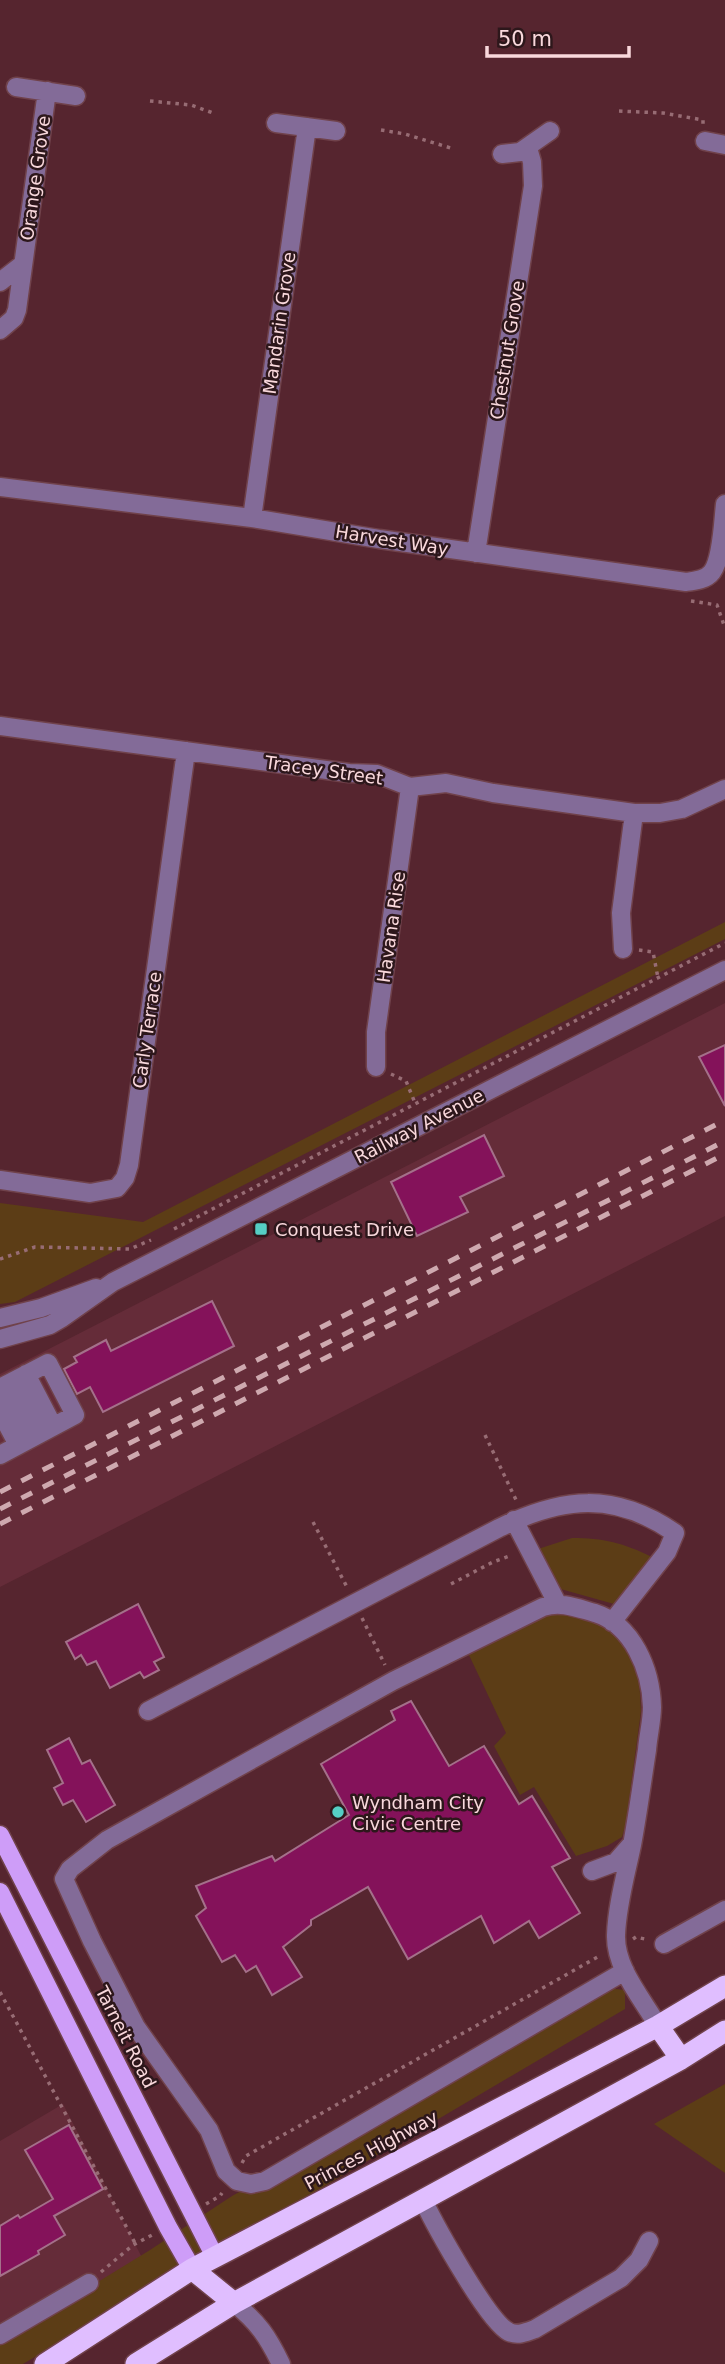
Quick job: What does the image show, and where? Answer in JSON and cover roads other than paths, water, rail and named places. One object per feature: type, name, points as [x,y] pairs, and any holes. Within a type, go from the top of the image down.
[{"type":"highway","name":"Princes Highway","points":[[45,2364],[192,2269],[658,2026],[725,1986]]},
{"type":"highway","points":[[658,2026],[681,2059]]},
{"type":"highway","points":[[136,2364],[234,2303],[681,2059],[725,2031]]},
{"type":"highway","points":[[215,2257],[234,2303]]},
{"type":"highway","points":[[192,2269],[234,2303]]},
{"type":"main road","name":"Tarneit Road","points":[[0,1835],[215,2257]]},
{"type":"main road","points":[[0,1892],[168,2227],[192,2269]]},
{"type":"street","name":"Orange Grove","points":[[16,87],[76,96]]},
{"type":"street","name":"Orange Grove","points":[[0,330],[14,318],[17,310],[47,91]]},
{"type":"street","points":[[276,123],[336,131]]},
{"type":"street","name":"Mandarin Grove","points":[[252,518],[306,127]]},
{"type":"street","points":[[502,154],[520,152],[550,131]]},
{"type":"street","points":[[705,141],[725,145]]},
{"type":"street","name":"Chestnut Grove","points":[[475,553],[533,186],[532,162],[528,148]]},
{"type":"street","name":"Orange Grove","points":[[0,282],[23,264]]},
{"type":"street","name":"Harvest Way","points":[[0,487],[252,518],[475,553],[695,581],[712,573],[719,550],[725,504]]},
{"type":"street","name":"Tracey Street","points":[[0,726],[349,773],[377,774],[410,786],[446,783],[494,793],[634,813],[660,813],[682,809],[725,789]]},
{"type":"street","name":"Carly Terrace","points":[[0,1180],[90,1193],[117,1188],[125,1178],[186,751]]},
{"type":"street","name":"Havana Rise","points":[[376,1068],[376,1032],[410,786]]},
{"type":"street","points":[[623,949],[621,913],[634,813]]},
{"type":"street","name":"Railway Avenue","points":[[0,1318],[41,1308],[113,1282],[725,970]]},
{"type":"street","name":"Railway Avenue","points":[[0,1339],[50,1325],[113,1282]]},
{"type":"street","points":[[16,1380],[48,1363],[75,1415],[27,1439]]},
{"type":"street","points":[[16,1380],[27,1439]]},
{"type":"street","points":[[16,1380],[27,1439]]},
{"type":"street","points":[[0,1411],[27,1439]]},
{"type":"street","points":[[148,1711],[514,1520],[552,1506],[598,1503],[628,1508],[656,1520],[675,1533],[667,1552],[612,1622]]},
{"type":"street","points":[[514,1520],[556,1603]]},
{"type":"street","points":[[625,1970],[265,2181],[251,2184],[237,2181],[226,2171],[209,2130],[136,2026],[92,1941],[64,1879],[70,1869],[107,1840],[237,1766],[446,1653],[556,1603],[605,1616],[624,1631],[646,1666],[652,1708],[640,1798],[616,1936],[619,1958],[658,2026]]},
{"type":"street","points":[[592,1871],[616,1862],[632,1843]]},
{"type":"street","points":[[664,1944],[725,1910]]},
{"type":"street","points":[[423,2200],[444,2240],[490,2314],[507,2331],[514,2334],[535,2329],[621,2278],[639,2260],[649,2241]]},
{"type":"street","points":[[0,2335],[89,2283]]},
{"type":"street","points":[[234,2303],[255,2320],[281,2364]]},
{"type":"railway","points":[[0,1492],[725,1120]]},
{"type":"railway","points":[[0,1509],[725,1141]]},
{"type":"railway","points":[[0,1524],[725,1154]]},
{"type":"place","name":"Conquest Drive","points":[[261,1229]]},
{"type":"place","name":"Wyndham City Civic Centre","points":[[338,1812]]}]
